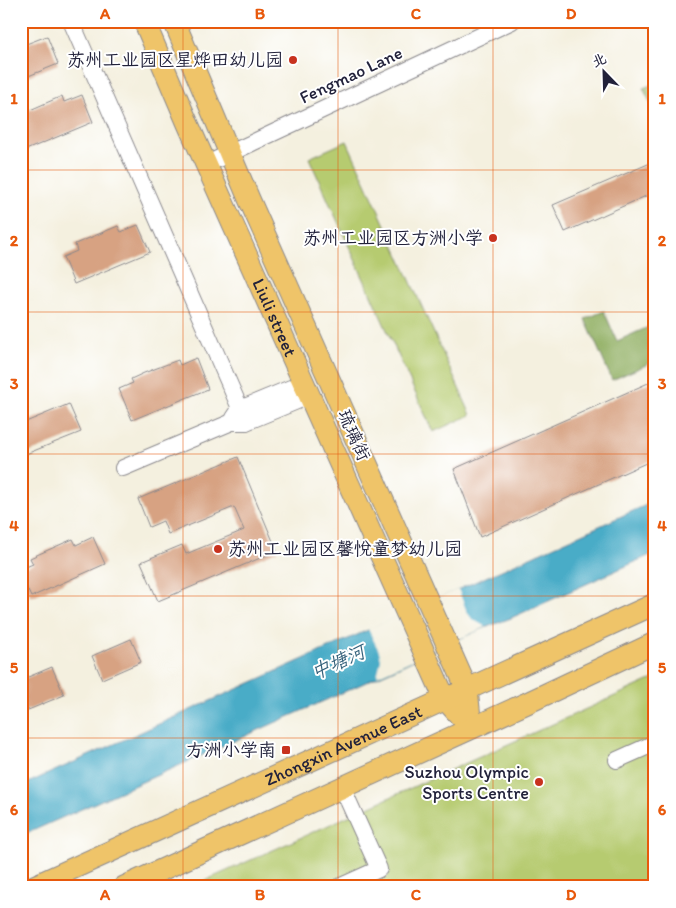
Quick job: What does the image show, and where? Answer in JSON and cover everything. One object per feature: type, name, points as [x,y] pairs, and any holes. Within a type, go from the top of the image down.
[{"type":"main road","name":"Liuli street","points":[[144,21],[306,390],[445,699]]},
{"type":"main road","name":"琉璃街","points":[[174,21],[230,153],[467,689],[471,728]]},
{"type":"main road","name":"Zhongxin Avenue East","points":[[32,887],[655,604]]},
{"type":"main road","name":"Zhongxin Avenue East","points":[[124,887],[655,643]]},
{"type":"main road","points":[[445,699],[471,728]]},
{"type":"street","points":[[71,21],[239,418]]},
{"type":"street","name":"Fengmao Lane","points":[[207,164],[512,21]]},
{"type":"street","points":[[123,468],[306,390]]},
{"type":"street","points":[[617,760],[655,743]]},
{"type":"street","points":[[339,887],[379,869],[342,787]]},
{"type":"green space","points":[[655,83],[655,113],[643,88]]},
{"type":"green space","points":[[347,141],[471,415],[433,432],[309,158]]},
{"type":"green space","points":[[604,311],[617,341],[655,324],[655,361],[612,380],[585,319]]},
{"type":"green space","name":"Suzhou Olympic Sports Centre","points":[[655,678],[655,887],[191,887]]},
{"type":"water","name":"中塘河","points":[[655,501],[655,553],[21,836],[21,786]]},
{"type":"pier","points":[[458,589],[467,612],[472,619],[486,627],[377,676],[381,660],[379,651],[368,629]]},
{"type":"building","points":[[47,36],[58,64],[21,79],[21,46]]},
{"type":"building","points":[[82,95],[93,122],[21,152],[21,114],[62,96],[64,102]]},
{"type":"building","points":[[655,161],[655,192],[565,232],[553,205]]},
{"type":"building","points":[[138,225],[150,252],[74,284],[63,257],[77,251],[75,244],[118,226],[121,232]]},
{"type":"building","points":[[196,358],[208,389],[132,420],[119,389],[133,383],[131,379],[144,373],[178,360],[180,365]]},
{"type":"building","points":[[655,380],[655,459],[480,537],[454,469]]},
{"type":"building","points":[[69,404],[81,432],[21,456],[21,424]]},
{"type":"building","points":[[238,457],[277,551],[158,601],[141,562],[182,545],[186,554],[244,530],[234,507],[168,534],[163,521],[149,527],[138,499]]},
{"type":"building","points":[[93,537],[105,564],[31,597],[21,576],[21,569],[33,564],[30,558],[73,539],[76,545]]},
{"type":"building","points":[[131,639],[141,662],[102,679],[92,656]]},
{"type":"building","points":[[52,667],[64,695],[21,713],[21,680]]},
{"type":"place","name":"苏州工业园区星烨田幼儿园","points":[[293,60]]},
{"type":"place","name":"苏州工业园区方洲小学","points":[[493,238]]},
{"type":"place","name":"苏州工业园区馨悦童梦幼儿园","points":[[218,549]]},
{"type":"place","name":"方洲小学南","points":[[286,750]]},
{"type":"place","name":"Suzhou Olympic Sports Centre","points":[[539,782]]}]
